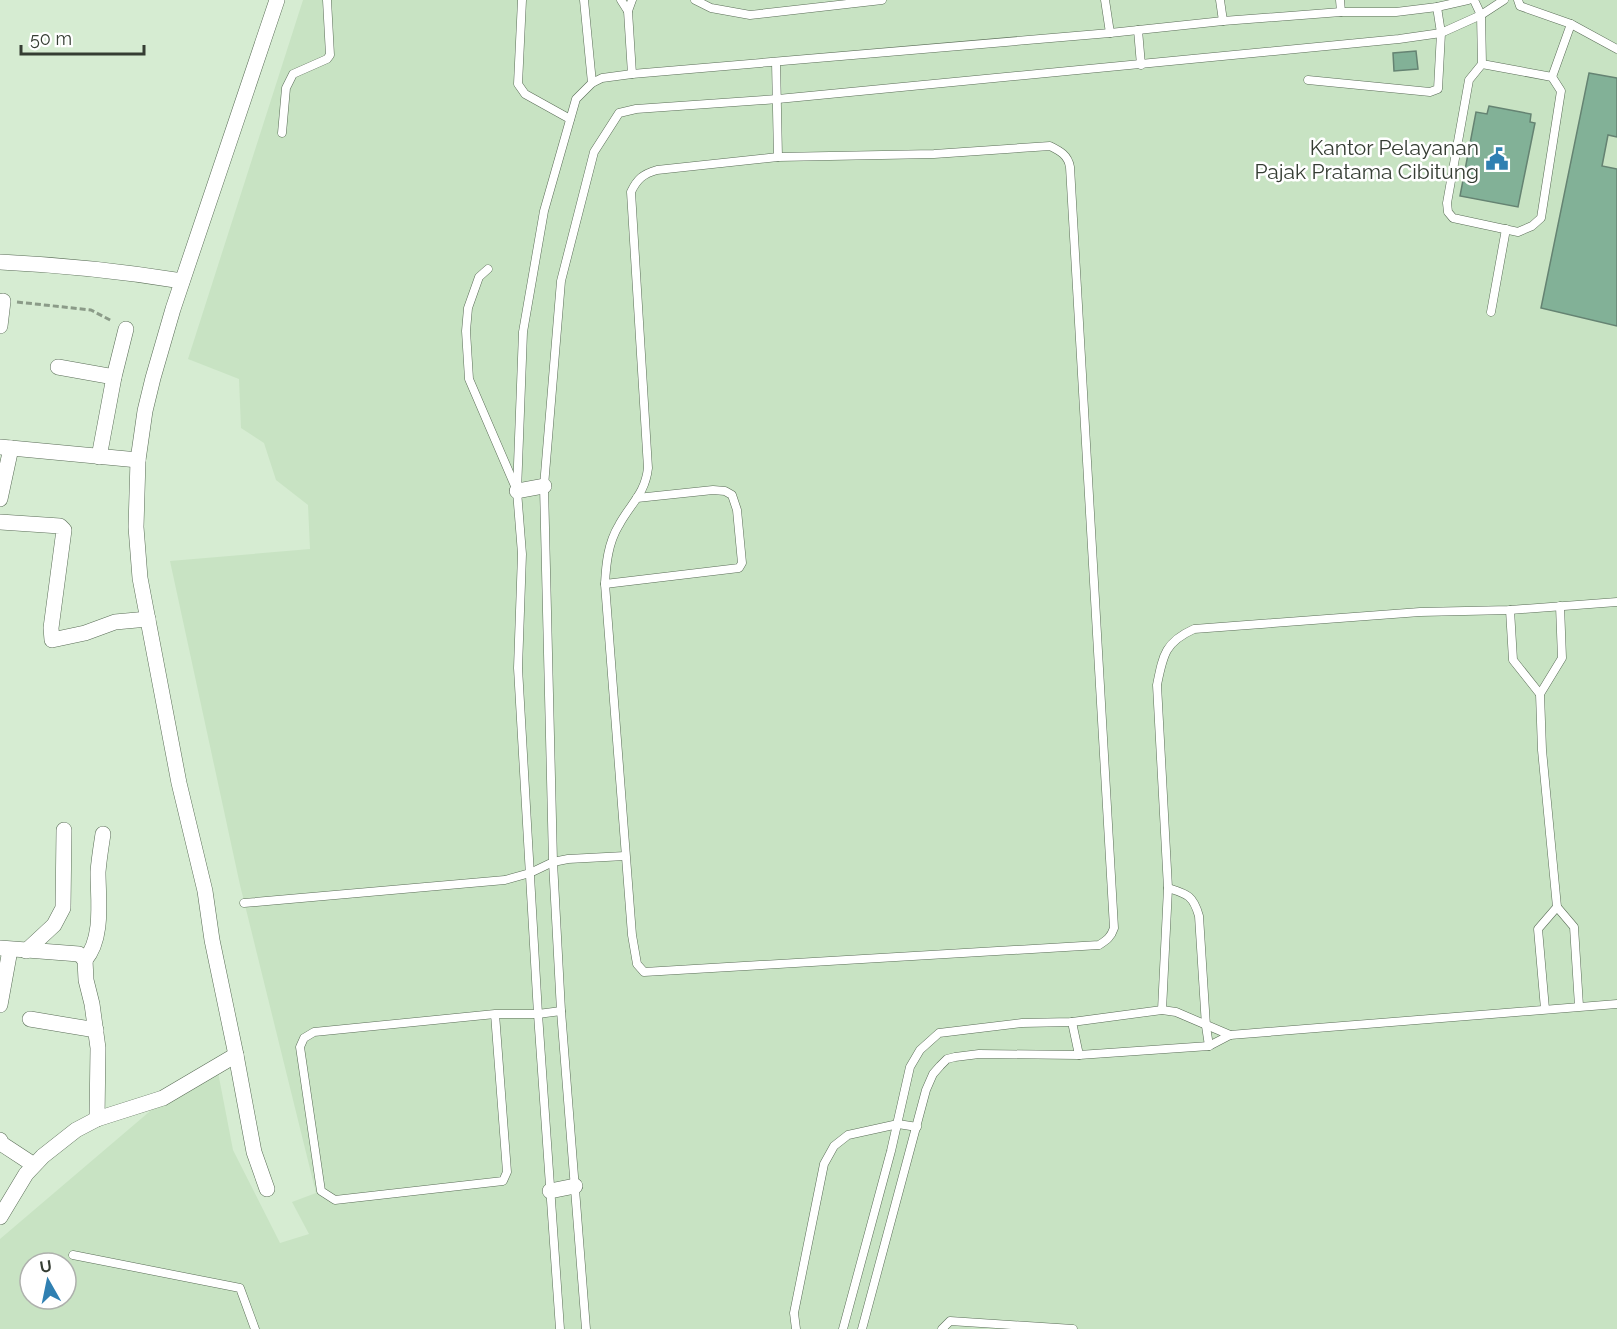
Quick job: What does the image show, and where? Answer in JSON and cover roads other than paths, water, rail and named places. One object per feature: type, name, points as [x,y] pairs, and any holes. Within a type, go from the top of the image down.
[{"type":"street","points":[[267,1189],[254,1152],[212,940],[206,891],[179,783],[140,578],[138,460],[153,378],[182,281],[277,0]]},
{"type":"street","points":[[0,262],[105,269],[182,281]]},
{"type":"street","points":[[0,326],[3,301]]},
{"type":"street","points":[[99,457],[114,377],[126,329]]},
{"type":"street","points":[[58,367],[114,377]]},
{"type":"street","points":[[0,499],[5,447],[138,460]]},
{"type":"street","points":[[517,491],[544,486]]},
{"type":"street","points":[[0,522],[60,526],[64,530],[51,627],[52,640],[85,633],[115,622],[148,619]]},
{"type":"street","points":[[26,951],[49,931],[63,908],[64,830]]},
{"type":"street","points":[[97,1119],[96,1030],[86,980],[85,960],[93,949],[96,930],[98,869],[103,834]]},
{"type":"street","points":[[0,1005],[5,949],[79,954],[85,960]]},
{"type":"street","points":[[30,1019],[96,1030]]},
{"type":"street","points":[[0,1217],[26,1174],[76,1130],[97,1119],[163,1098],[236,1055]]},
{"type":"street","points":[[0,1140],[2,1144],[34,1165]]},
{"type":"street","points":[[550,1191],[575,1186]]},
{"type":"lane","points":[[282,133],[286,88],[293,74],[327,59],[330,55],[327,0]]},
{"type":"lane","points":[[522,0],[518,84],[525,94],[570,119]]},
{"type":"lane","points":[[584,0],[592,82]]},
{"type":"lane","points":[[621,0],[628,12]]},
{"type":"lane","points":[[632,0],[628,12],[632,75]]},
{"type":"lane","points":[[695,0],[711,8],[750,15],[840,2],[882,0]]},
{"type":"lane","points":[[1105,0],[1110,33]]},
{"type":"lane","points":[[1220,0],[1223,21]]},
{"type":"lane","points":[[1340,0],[1341,12]]},
{"type":"lane","points":[[560,1329],[538,1014],[518,668],[522,554],[517,491],[522,332],[544,211],[576,99],[592,82],[602,78],[1223,21],[1341,12],[1396,12],[1437,7],[1468,0]]},
{"type":"lane","points":[[1474,0],[1480,15],[1482,64],[1469,80],[1447,203],[1448,212],[1453,218],[1518,232],[1532,226],[1541,218],[1561,91],[1552,77],[1482,64]]},
{"type":"lane","points":[[586,1329],[561,1011],[553,862],[544,486],[561,281],[594,152],[619,113],[636,109],[778,99],[1399,39],[1441,33],[1480,15],[1504,0]]},
{"type":"lane","points":[[1518,0],[1520,6],[1571,24],[1617,49]]},
{"type":"lane","points":[[1308,80],[1434,92],[1438,89],[1441,33],[1437,7]]},
{"type":"lane","points":[[1552,77],[1571,24]]},
{"type":"lane","points":[[1138,30],[1142,65]]},
{"type":"lane","points":[[776,62],[778,158]]},
{"type":"lane","points":[[1050,147],[1059,150],[1069,159],[1114,928],[1109,939],[1099,945],[644,972],[637,964],[632,935],[604,584],[605,567],[612,538],[618,525],[637,498],[644,488],[648,468],[631,192],[636,181],[645,174],[657,170],[778,158],[934,154],[1050,147]]},
{"type":"lane","points":[[1491,312],[1506,229]]},
{"type":"lane","points":[[488,269],[479,277],[468,308],[466,331],[470,378],[517,491]]},
{"type":"lane","points":[[604,584],[739,568],[742,563],[737,510],[732,495],[725,491],[713,490],[637,498]]},
{"type":"lane","points":[[1162,1010],[1168,888],[1157,685],[1162,657],[1169,645],[1180,635],[1194,629],[1218,627],[1420,612],[1510,610],[1617,602]]},
{"type":"lane","points":[[1560,606],[1562,658],[1540,694],[1542,750],[1557,907],[1574,927],[1579,1006]]},
{"type":"lane","points":[[1510,610],[1513,660],[1540,694]]},
{"type":"lane","points":[[244,903],[505,879],[530,873],[553,862],[568,859],[625,856]]},
{"type":"lane","points":[[1168,888],[1189,895],[1196,906],[1209,1046]]},
{"type":"lane","points":[[1545,1009],[1538,929],[1557,907]]},
{"type":"lane","points":[[862,1329],[929,1080],[947,1059],[979,1054],[1079,1055],[1209,1046],[1230,1035],[1617,1004]]},
{"type":"lane","points":[[843,1329],[898,1124],[910,1067],[920,1050],[939,1033],[1022,1023],[1072,1022],[1162,1010],[1176,1012],[1230,1035]]},
{"type":"lane","points":[[495,1014],[507,1172],[503,1180],[335,1200],[321,1191],[300,1047],[304,1038],[315,1032],[495,1014],[538,1014],[561,1011]]},
{"type":"lane","points":[[1072,1022],[1079,1055]]},
{"type":"lane","points":[[796,1329],[794,1313],[824,1164],[834,1146],[848,1135],[898,1124],[917,1127]]},
{"type":"lane","points":[[78,1256],[240,1288],[255,1329]]},
{"type":"lane","points":[[942,1329],[950,1321],[1073,1329]]},
{"type":"place","name":"Kantor Pelayanan Pajak Pratama Cibitung","points":[[1497,159]]}]
